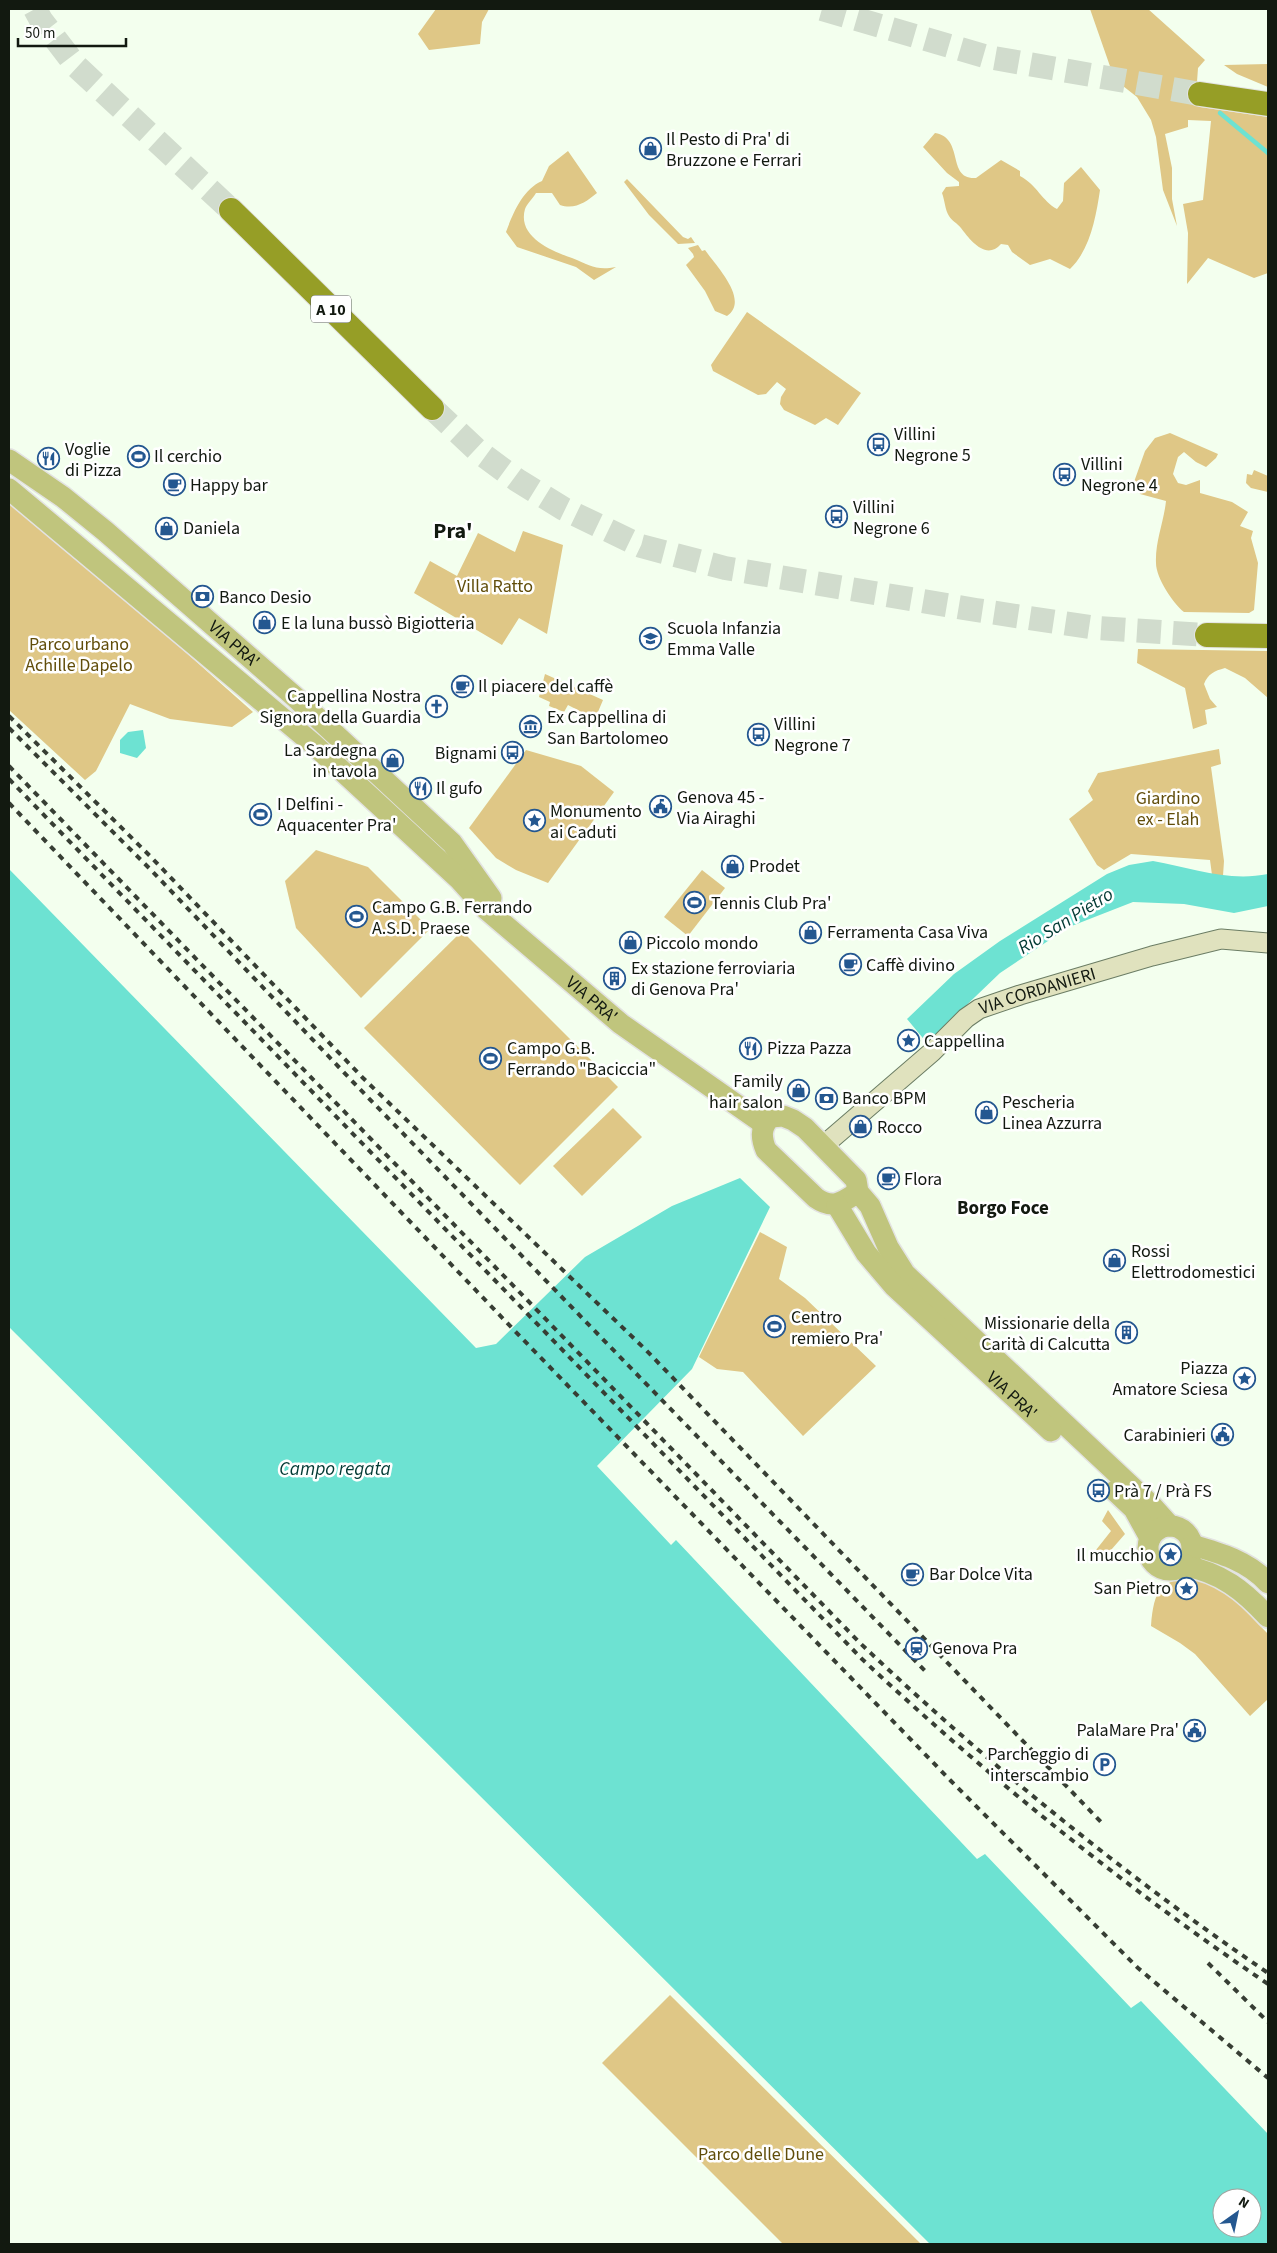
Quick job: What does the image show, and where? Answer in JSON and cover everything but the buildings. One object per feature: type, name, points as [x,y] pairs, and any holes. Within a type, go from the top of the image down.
[{"type":"highway","points":[[1200,94],[1268,104]]},
{"type":"highway","name":"A 10","points":[[230,210],[432,408]]},
{"type":"highway","points":[[1207,635],[1268,636]]},
{"type":"main road","name":"VIA PRA'","points":[[9,460],[63,497],[120,544],[295,697],[452,843],[520,938]]},
{"type":"main road","name":"VIA PRA'","points":[[9,489],[312,743],[438,860],[486,909],[621,1024],[764,1124],[771,1117],[782,1116],[793,1120],[823,1146],[856,1180],[858,1192],[870,1206],[888,1247],[905,1274],[1152,1506],[1170,1526]]},
{"type":"main road","points":[[764,1124],[762,1140],[774,1158],[816,1198],[825,1204],[837,1205],[858,1192]]},
{"type":"main road","name":"VIA PRA'","points":[[837,1205],[866,1252],[894,1286],[1134,1509],[1150,1538]]},
{"type":"main road","points":[[1184,1566],[1191,1556],[1192,1545],[1186,1533],[1170,1526],[1158,1529],[1150,1538],[1148,1554],[1154,1564],[1169,1571],[1184,1566],[1205,1570],[1230,1581],[1245,1593],[1268,1618]]},
{"type":"main road","points":[[1192,1545],[1230,1557],[1251,1568],[1268,1583]]},
{"type":"street","points":[[438,860],[452,843]]},
{"type":"street","name":"VIA CORDANIERI","points":[[823,1146],[932,1052],[966,1018],[979,1009],[1152,956],[1221,939],[1268,943]]},
{"type":"green space","points":[[436,9],[489,9],[482,22],[480,44],[429,50],[418,34]]},
{"type":"green space","points":[[1090,9],[1148,9],[1205,60],[1198,68],[1197,82],[1192,83],[1187,96],[1190,102],[1200,107],[1268,117],[1268,273],[1254,278],[1208,258],[1187,284],[1188,233],[1183,204],[1203,200],[1211,121],[1188,120],[1188,127],[1165,134],[1172,168],[1172,199],[1177,226],[1163,190],[1156,137],[1151,120],[1137,97],[1123,86],[1112,72]]},
{"type":"green space","points":[[1268,64],[1268,87],[1237,74],[1224,65]]},
{"type":"green space","points":[[935,133],[944,136],[950,142],[961,173],[967,177],[976,178],[1001,160],[1020,171],[1020,176],[1057,209],[1063,201],[1064,183],[1081,167],[1100,190],[1094,222],[1087,243],[1083,252],[1070,269],[1050,259],[1030,265],[1012,252],[1008,245],[1001,244],[995,249],[984,250],[969,238],[949,216],[942,193],[946,187],[959,186],[959,182],[947,173],[923,147]]},
{"type":"green space","points":[[568,151],[597,193],[575,206],[565,206],[560,205],[552,193],[536,193],[525,209],[524,219],[531,235],[546,247],[593,267],[616,267],[594,280],[576,267],[517,247],[506,232],[515,210],[524,196],[542,181],[549,166]]},
{"type":"green space","points":[[627,179],[683,237],[688,239],[691,237],[695,243],[678,244],[649,215],[624,182]]},
{"type":"green space","points":[[698,245],[702,251],[705,250],[723,274],[733,292],[735,301],[733,309],[727,316],[715,311],[705,291],[686,265],[694,257],[688,248]]},
{"type":"green space","points":[[747,312],[861,393],[838,425],[826,418],[815,425],[784,410],[780,404],[781,397],[786,389],[777,382],[766,394],[758,395],[713,371],[711,365]]},
{"type":"green space","points":[[1170,433],[1218,454],[1206,467],[1196,462],[1184,452],[1178,457],[1173,474],[1178,483],[1186,485],[1200,480],[1200,493],[1232,502],[1248,512],[1240,526],[1253,531],[1251,538],[1258,563],[1254,610],[1249,613],[1184,612],[1175,603],[1162,583],[1157,569],[1156,555],[1166,501],[1140,494],[1134,482],[1145,451],[1155,438]]},
{"type":"green space","points":[[1254,470],[1268,476],[1268,492],[1251,488],[1246,483],[1247,474],[1252,475]]},
{"type":"green space","name":"Parco urbano Achille Dapelo","points":[[9,502],[147,618],[253,712],[232,727],[170,719],[130,704],[96,771],[85,780],[9,710]]},
{"type":"green space","name":"Villa Ratto","points":[[523,531],[563,545],[547,634],[519,618],[502,645],[414,593],[430,561],[457,576],[478,533],[515,552]]},
{"type":"green space","points":[[1138,649],[1268,651],[1268,698],[1245,678],[1225,668],[1218,670],[1210,675],[1204,684],[1210,699],[1217,707],[1205,710],[1207,724],[1193,729],[1185,688],[1137,663]]},
{"type":"green space","points":[[545,674],[603,700],[595,719],[568,705],[564,712],[549,706],[550,702],[539,697]]},
{"type":"green space","name":"Giardino ex - Elah","points":[[1219,749],[1221,764],[1211,767],[1224,861],[1223,876],[1212,875],[1210,860],[1131,854],[1104,870],[1097,865],[1069,819],[1093,800],[1088,791],[1098,773]]},
{"type":"green space","points":[[526,750],[581,766],[614,792],[548,883],[516,870],[496,858],[469,828]]},
{"type":"green space","name":"Campo G.B. Ferrando A.S.D. Praese","points":[[316,850],[368,867],[430,929],[361,998],[296,928],[285,881]]},
{"type":"green space","name":"Tennis Club Pra'","points":[[702,870],[725,888],[688,936],[664,917]]},
{"type":"green space","name":"Campo G.B. Ferrando \"Baciccia\"","points":[[462,931],[618,1087],[520,1185],[364,1028]]},
{"type":"green space","points":[[613,1108],[642,1137],[582,1196],[553,1166]]},
{"type":"green space","name":"Centro remiero Pra'","points":[[760,1232],[787,1247],[779,1279],[805,1298],[876,1366],[803,1436],[743,1372],[717,1369],[699,1357]]},
{"type":"green space","points":[[1108,1510],[1125,1534],[1104,1558],[1096,1550],[1111,1531],[1102,1521]]},
{"type":"green space","points":[[1199,1577],[1229,1594],[1268,1634],[1268,1699],[1250,1716],[1195,1654],[1151,1626],[1154,1603],[1162,1588],[1175,1580]]},
{"type":"green space","name":"Parco delle Dune","points":[[670,1995],[921,2244],[783,2244],[602,2063]]},
{"type":"water","points":[[143,730],[146,748],[137,758],[120,753],[120,740],[128,732]]},
{"type":"water","name":"Rio San Pietro","points":[[1153,861],[1224,875],[1253,876],[1268,874],[1268,906],[1234,913],[1184,904],[1133,902],[1069,927],[1000,973],[927,1043],[907,1019],[954,974],[1000,941],[1107,874],[1129,865]]},
{"type":"water","name":"Campo regata","points":[[9,869],[476,1348],[496,1344],[585,1257],[672,1206],[740,1178],[770,1207],[692,1369],[597,1466],[671,1545],[676,1540],[977,1859],[985,1854],[1131,2008],[1141,2001],[1268,2134],[1268,2244],[930,2244],[9,1327]]},
{"type":"waterway","points":[[1220,113],[1268,153]]},
{"type":"tunnel","points":[[35,9],[41,20],[76,66],[231,210]]},
{"type":"tunnel","points":[[822,9],[988,57],[1200,94]]},
{"type":"tunnel","points":[[432,408],[479,452],[517,480],[564,509],[641,546],[725,568],[976,610],[1096,628],[1207,635]]},
{"type":"railway","points":[[9,716],[151,857],[363,1078],[646,1350],[1101,1822]]},
{"type":"railway","points":[[9,728],[152,871],[354,1083],[927,1673]]},
{"type":"railway","points":[[9,766],[860,1643],[908,1688],[1057,1816],[1161,1897],[1268,1973]]},
{"type":"railway","points":[[9,779],[862,1659],[959,1746],[1059,1830],[1162,1909],[1268,1984]]},
{"type":"railway","points":[[9,803],[512,1328],[951,1781],[1138,1968],[1268,2078]]},
{"type":"railway","points":[[1208,1963],[1268,2022]]},
{"type":"place","name":"Il Pesto di Pra' di Bruzzone e Ferrari","points":[[650,149]]},
{"type":"place","name":"Villini Negrone 5","points":[[878,444]]},
{"type":"place","name":"Il cerchio","points":[[138,456]]},
{"type":"place","name":"Voglie di Pizza","points":[[49,459]]},
{"type":"place","name":"Villini Negrone 4","points":[[1065,474]]},
{"type":"place","name":"Happy bar","points":[[174,485]]},
{"type":"place","name":"Villini Negrone 6","points":[[837,517]]},
{"type":"place","name":"Daniela","points":[[167,528]]},
{"type":"place","name":"Banco Desio","points":[[203,597]]},
{"type":"place","name":"E la luna bussò Bigiotteria","points":[[265,623]]},
{"type":"place","name":"Scuola Infanzia Emma Valle","points":[[651,638]]},
{"type":"place","name":"Il piacere del caffè","points":[[462,686]]},
{"type":"place","name":"Cappellina Nostra Signora della Guardia","points":[[437,706]]},
{"type":"place","name":"Ex Cappellina di San Bartolomeo","points":[[531,727]]},
{"type":"place","name":"Villini Negrone 7","points":[[758,734]]},
{"type":"place","name":"Bignami","points":[[513,753]]},
{"type":"place","name":"La Sardegna in tavola","points":[[393,760]]},
{"type":"place","name":"Il gufo","points":[[420,788]]},
{"type":"place","name":"Genova 45 - Via Airaghi","points":[[661,807]]},
{"type":"place","name":"I Delfini - Aquacenter Pra'","points":[[261,814]]},
{"type":"place","name":"Monumento ai Caduti","points":[[534,821]]},
{"type":"place","name":"Prodet","points":[[733,866]]},
{"type":"place","name":"Tennis Club Pra'","points":[[695,903]]},
{"type":"place","name":"Campo G.B. Ferrando A.S.D. Praese","points":[[356,917]]},
{"type":"place","name":"Ferramenta Casa Viva","points":[[811,932]]},
{"type":"place","name":"Piccolo mondo","points":[[630,943]]},
{"type":"place","name":"Caffè divino","points":[[850,965]]},
{"type":"place","name":"Ex stazione ferroviaria di Genova Pra'","points":[[615,978]]},
{"type":"place","name":"Cappellina","points":[[908,1041]]},
{"type":"place","name":"Pizza Pazza","points":[[751,1048]]},
{"type":"place","name":"Campo G.B. Ferrando \"Baciccia\"","points":[[491,1058]]},
{"type":"place","name":"Family hair salon","points":[[799,1091]]},
{"type":"place","name":"Banco BPM","points":[[826,1098]]},
{"type":"place","name":"Pescheria Linea Azzurra","points":[[986,1112]]},
{"type":"place","name":"Rocco","points":[[861,1127]]},
{"type":"place","name":"Flora","points":[[888,1179]]},
{"type":"place","name":"Rossi Elettrodomestici","points":[[1115,1261]]},
{"type":"place","name":"Centro remiero Pra'","points":[[775,1327]]},
{"type":"place","name":"Missionarie della Carità di Calcutta","points":[[1126,1333]]},
{"type":"place","name":"Piazza Amatore Sciesa","points":[[1244,1378]]},
{"type":"place","name":"Carabinieri","points":[[1222,1435]]},
{"type":"place","name":"Prà 7 / Prà FS","points":[[1098,1491]]},
{"type":"place","name":"Il mucchio","points":[[1170,1555]]},
{"type":"place","name":"Bar Dolce Vita","points":[[913,1574]]},
{"type":"place","name":"San Pietro","points":[[1187,1588]]},
{"type":"place","name":"Genova Pra","points":[[916,1648]]},
{"type":"place","name":"PalaMare Pra'","points":[[1195,1730]]},
{"type":"place","name":"Parcheggio di interscambio","points":[[1105,1764]]},
{"type":"district","name":"Pra'","points":[[453,530]]},
{"type":"district","name":"Borgo Foce","points":[[1003,1207]]}]
